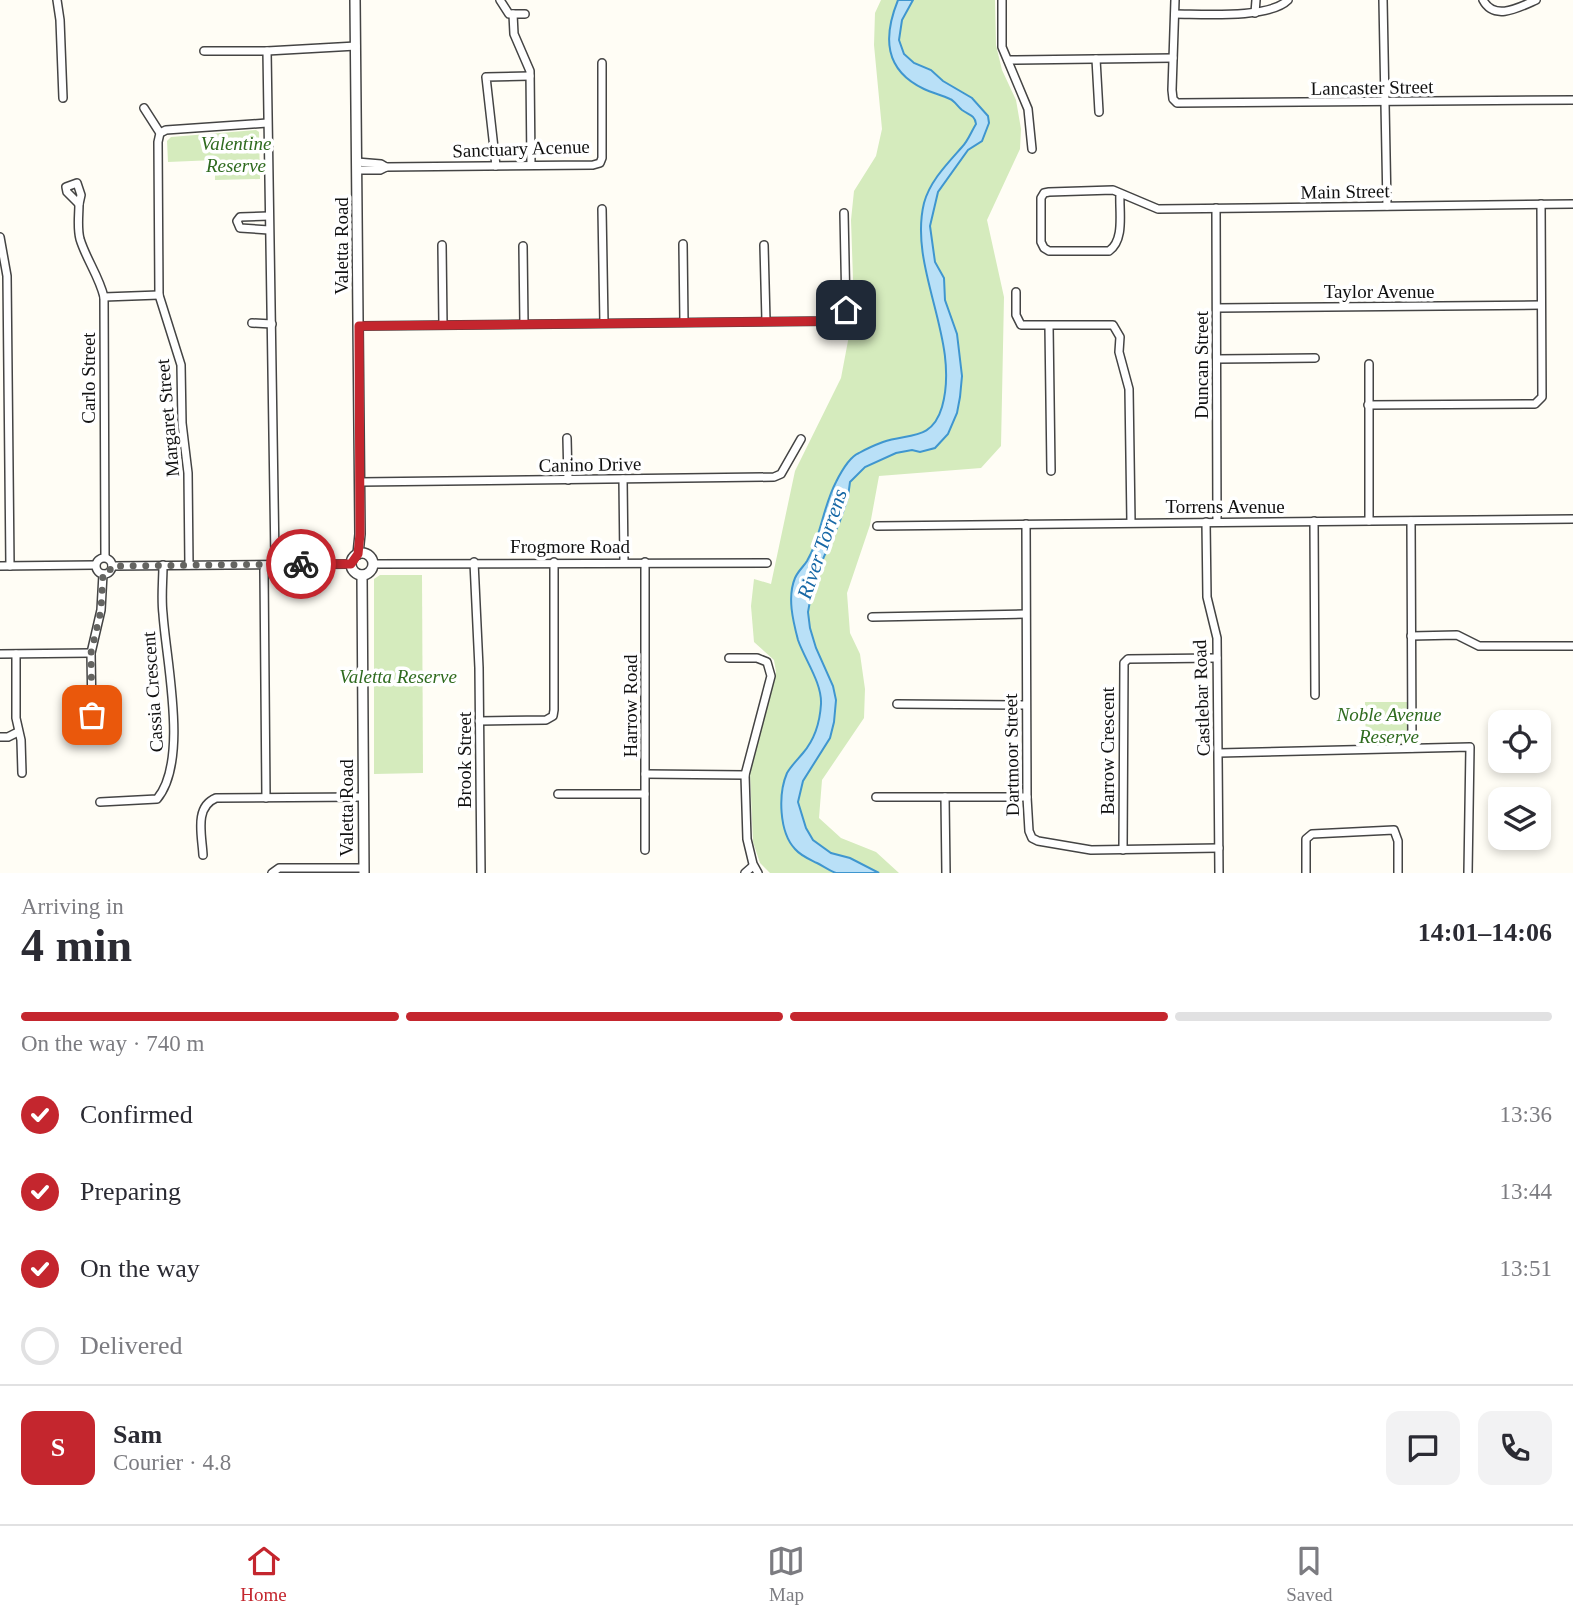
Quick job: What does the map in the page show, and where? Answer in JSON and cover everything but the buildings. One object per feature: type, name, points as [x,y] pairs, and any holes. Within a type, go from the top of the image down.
[{"type":"street","points":[[57,0],[63,98]]},
{"type":"street","name":"Valetta Road","points":[[355,0],[361,554]]},
{"type":"street","points":[[500,0],[503,8],[513,15],[525,14]]},
{"type":"street","points":[[1002,0],[1002,47],[1028,109],[1032,149]]},
{"type":"street","points":[[1008,60],[1173,58],[1175,0]]},
{"type":"street","points":[[1255,13],[1256,0]]},
{"type":"street","points":[[1174,14],[1255,13],[1281,7],[1287,0]]},
{"type":"street","points":[[1384,0],[1387,206]]},
{"type":"street","points":[[1483,0],[1488,9],[1496,13],[1535,0]]},
{"type":"street","points":[[513,15],[514,34],[530,71],[531,165]]},
{"type":"street","points":[[204,51],[356,46]]},
{"type":"street","points":[[266,798],[264,570],[275,559],[267,51]]},
{"type":"street","points":[[1096,58],[1099,112]]},
{"type":"street","name":"Lancaster Street","points":[[1173,58],[1173,99],[1183,104],[1573,100]]},
{"type":"street","name":"Sanctuary Acenue","points":[[358,166],[600,163],[602,63]]},
{"type":"street","points":[[496,166],[486,77],[530,76]]},
{"type":"street","points":[[144,108],[160,133],[166,130],[267,123]]},
{"type":"street","name":"Margaret Street","points":[[160,133],[159,295],[181,365],[182,423],[188,473],[189,565]]},
{"type":"street","name":"Main Street","points":[[1120,194],[1119,240],[1115,247],[1109,251],[1049,251],[1044,248],[1041,242],[1041,198],[1044,193],[1113,190],[1156,209],[1573,204]]},
{"type":"street","name":"Carlo Street","points":[[79,204],[79,235],[88,260],[99,278],[104,297],[105,557]]},
{"type":"street","points":[[1368,405],[1535,404],[1540,401],[1541,204]]},
{"type":"street","name":"Duncan Street","points":[[1216,208],[1217,522]]},
{"type":"street","points":[[602,209],[604,323]]},
{"type":"street","points":[[359,326],[835,321],[843,316],[846,310],[844,213]]},
{"type":"street","points":[[269,216],[240,217],[237,221],[240,229],[269,230]]},
{"type":"street","points":[[0,237],[7,276],[10,566]]},
{"type":"street","points":[[683,244],[684,322]]},
{"type":"street","points":[[442,245],[443,325]]},
{"type":"street","points":[[764,245],[766,321]]},
{"type":"street","points":[[523,246],[524,324]]},
{"type":"street","points":[[1016,292],[1016,315],[1021,325],[1113,326],[1117,329],[1129,389],[1130,522]]},
{"type":"street","points":[[104,297],[159,295]]},
{"type":"street","name":"Taylor Avenue","points":[[1217,307],[1541,305]]},
{"type":"street","points":[[252,323],[272,324]]},
{"type":"street","points":[[1049,326],[1051,471]]},
{"type":"street","points":[[1217,359],[1315,358]]},
{"type":"street","points":[[1369,364],[1369,521]]},
{"type":"street","points":[[567,438],[568,480]]},
{"type":"street","name":"Canino Drive","points":[[360,482],[774,477],[781,474],[801,439]]},
{"type":"street","points":[[623,479],[624,562]]},
{"type":"street","name":"Torrens Avenue","points":[[877,526],[1573,519]]},
{"type":"street","points":[[1314,521],[1315,695]]},
{"type":"street","points":[[1411,521],[1412,748]]},
{"type":"street","name":"Castlebar Road","points":[[1206,522],[1207,597],[1217,638],[1219,873]]},
{"type":"street","name":"Dartmoor Street","points":[[1026,524],[1025,705],[1027,797],[1029,831],[1032,838],[1091,850],[1219,848]]},
{"type":"street","points":[[112,566],[351,564],[361,554],[371,558],[373,564],[370,571],[362,575],[355,572],[351,564]]},
{"type":"street","points":[[105,557],[110,560],[112,566],[109,572],[103,574],[97,571],[95,565],[98,559],[105,557]]},
{"type":"street","name":"Brook Street","points":[[474,562],[481,873]]},
{"type":"street","points":[[479,721],[546,720],[552,716],[554,562]]},
{"type":"street","name":"Harrow Road","points":[[645,562],[645,850]]},
{"type":"street","name":"Frogmore Road","points":[[373,564],[767,563]]},
{"type":"street","points":[[0,566],[95,565]]},
{"type":"street","name":"Cassia Crescent","points":[[100,802],[157,799],[162,794],[172,768],[172,699],[163,612],[163,565]]},
{"type":"street","points":[[92,715],[91,653],[101,610],[103,574]]},
{"type":"street","name":"Valetta Road","points":[[362,575],[364,871]]},
{"type":"street","points":[[873,617],[1025,614]]},
{"type":"street","points":[[1411,635],[1457,635],[1479,646],[1573,646]]},
{"type":"street","points":[[0,654],[91,653]]},
{"type":"street","points":[[16,654],[16,718],[21,740],[22,773]]},
{"type":"street","points":[[729,658],[757,658],[767,662],[771,676],[745,775],[747,839],[753,866],[758,873]]},
{"type":"street","name":"Barrow Crescent","points":[[1123,850],[1124,663],[1128,659],[1217,658]]},
{"type":"street","points":[[897,704],[1025,705]]},
{"type":"street","points":[[0,737],[8,737],[18,732]]},
{"type":"street","points":[[1219,753],[1470,747],[1468,873]]},
{"type":"street","points":[[645,774],[745,775]]},
{"type":"street","points":[[558,794],[645,794]]},
{"type":"street","points":[[203,855],[201,811],[208,802],[216,798],[363,797]]},
{"type":"street","points":[[876,797],[1027,797]]},
{"type":"street","points":[[945,797],[946,873]]},
{"type":"street","points":[[1306,873],[1306,839],[1312,834],[1394,831],[1398,841],[1398,873]]},
{"type":"street","points":[[745,873],[753,866]]},
{"type":"street","points":[[272,873],[279,868],[364,871]]},
{"type":"green space","points":[[881,0],[995,0],[996,45],[1002,70],[1016,100],[1021,129],[1020,149],[987,220],[1004,297],[1001,446],[981,468],[879,476],[870,525],[847,593],[850,633],[860,654],[865,689],[864,718],[822,780],[819,818],[841,838],[876,852],[899,873],[770,873],[760,863],[753,842],[750,773],[776,672],[774,660],[754,642],[751,606],[754,579],[771,584],[795,471],[841,378],[854,309],[851,220],[854,191],[876,156],[882,129],[874,45],[875,13]]},
{"type":"green space","name":"Valentine Reserve","points":[[256,130],[259,132],[260,179],[215,180],[215,160],[168,162],[167,141],[171,137]]},
{"type":"green space","name":"Valetta Reserve","points":[[380,575],[422,575],[423,773],[374,774],[374,579]]},
{"type":"green space","name":"Noble Avenue Reserve","points":[[1365,702],[1411,702],[1412,748],[1366,749]]},
{"type":"water","name":"River Torrens","points":[[898,0],[913,0],[902,20],[899,40],[904,54],[914,63],[931,70],[943,81],[972,98],[988,116],[989,123],[982,141],[968,150],[938,192],[930,226],[935,262],[944,278],[945,300],[957,334],[962,376],[957,413],[948,434],[935,448],[896,453],[865,467],[850,482],[840,521],[814,579],[808,612],[810,628],[836,700],[830,738],[803,781],[798,802],[806,828],[813,840],[831,853],[850,858],[879,873],[836,873],[797,851],[790,842],[783,823],[781,802],[784,782],[787,773],[814,736],[821,704],[816,680],[796,633],[791,593],[796,575],[807,561],[817,538],[831,494],[849,461],[855,455],[880,443],[926,431],[938,418],[946,382],[945,356],[923,253],[921,228],[924,203],[930,187],[966,142],[976,124],[973,117],[952,100],[911,81],[894,62],[889,39]]},
{"type":"way so far","points":[[92,715],[91,653],[101,610],[103,574],[109,572],[112,566],[301,564]]},
{"type":"route","points":[[301,564],[351,564],[358,554],[359,326],[835,321],[843,316],[846,310]]}]
